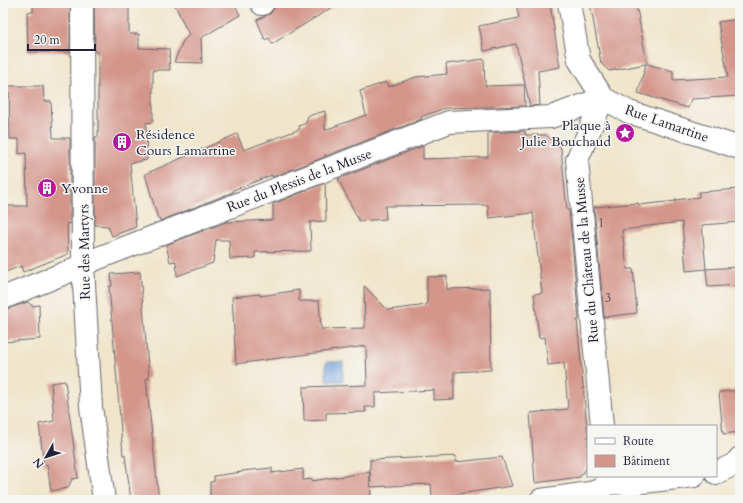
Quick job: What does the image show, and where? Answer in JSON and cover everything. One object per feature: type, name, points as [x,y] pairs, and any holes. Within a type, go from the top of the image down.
[{"type":"street","name":"Rue des Martyrs","points":[[82,3],[83,266],[91,407],[104,500]]},
{"type":"street","points":[[569,3],[579,60],[603,98]]},
{"type":"street","name":"Rue du Plessis de la Musse","points":[[3,298],[83,266],[101,257],[449,122],[551,117],[603,98]]},
{"type":"street","name":"Rue Lamartine","points":[[603,98],[630,112],[740,148]]},
{"type":"street","name":"Rue du Château de la Musse","points":[[602,425],[577,160],[603,98]]},
{"type":"street","points":[[717,473],[735,464],[740,458]]},
{"type":"street","points":[[541,500],[590,493],[600,490],[607,479],[626,484],[686,477]]},
{"type":"water","points":[[326,362],[343,362],[343,381],[326,381]]},
{"type":"building","points":[[33,3],[70,3],[70,52],[28,52],[27,12],[33,12]]},
{"type":"building","points":[[94,3],[129,3],[129,34],[139,34],[139,48],[169,49],[170,70],[153,70],[153,122],[146,123],[147,160],[130,163],[136,227],[112,236],[108,226],[95,225],[95,137],[98,137],[98,52],[95,52]]},
{"type":"building","points":[[174,3],[234,3],[240,15],[201,38],[202,63],[174,62],[183,41],[189,35]]},
{"type":"building","points":[[283,3],[339,3],[272,44],[269,38],[265,40],[257,20],[271,13],[273,9]]},
{"type":"building","points":[[516,3],[550,3],[560,67],[538,71],[540,105],[530,106],[516,44],[484,51],[479,26],[519,18]]},
{"type":"building","points":[[590,3],[636,3],[647,64],[673,71],[673,80],[728,77],[718,22],[739,19],[740,96],[691,99],[688,108],[638,93],[646,64],[609,71],[601,63]]},
{"type":"building","points":[[484,59],[485,86],[524,85],[525,106],[445,108],[421,117],[422,119],[326,156],[325,154],[325,157],[233,190],[233,192],[160,221],[160,218],[158,219],[145,174],[237,134],[244,150],[300,129],[299,126],[306,123],[308,116],[325,111],[325,130],[366,115],[360,91],[386,82],[388,87],[416,77],[447,74],[446,64]]},
{"type":"building","points":[[9,86],[43,86],[44,101],[51,101],[53,138],[70,138],[70,224],[67,223],[68,254],[23,272],[21,266],[3,273],[3,206],[27,206],[26,153],[19,154],[19,139],[10,139]]},
{"type":"building","points":[[525,131],[525,135],[546,135],[561,148],[567,210],[569,210],[587,427],[587,467],[580,477],[535,483],[530,413],[568,409],[564,363],[548,365],[545,337],[539,338],[534,294],[542,293],[533,213],[489,218],[488,205],[385,206],[386,219],[359,221],[338,179],[423,146],[423,159],[488,157],[488,133]]},
{"type":"building","points":[[325,183],[326,221],[310,222],[311,251],[255,252],[255,258],[230,259],[229,240],[216,240],[213,263],[177,276],[176,261],[170,262],[166,245],[229,221],[228,222],[273,220],[273,204]]},
{"type":"building","points":[[740,189],[740,222],[702,225],[706,269],[686,271],[682,222],[622,230],[627,269],[633,269],[637,313],[604,317],[594,207],[638,203],[639,205],[676,201],[675,200],[699,197],[699,192]]},
{"type":"building","points":[[740,267],[740,285],[708,287],[706,269]]},
{"type":"building","points":[[140,272],[149,378],[146,379],[159,500],[131,500],[125,455],[123,455],[109,286],[112,286],[111,274]]},
{"type":"building","points":[[447,276],[447,289],[490,288],[491,370],[454,372],[454,399],[434,400],[434,390],[375,393],[375,407],[365,407],[366,412],[326,413],[326,420],[304,421],[303,387],[367,385],[366,346],[236,364],[232,297],[260,294],[260,296],[299,290],[299,301],[319,301],[321,329],[365,328],[364,286],[388,310],[427,305],[427,277]]},
{"type":"building","points":[[28,302],[32,306],[39,305],[40,339],[3,342],[3,310]]},
{"type":"building","points":[[65,381],[78,478],[72,479],[68,488],[51,491],[47,464],[44,465],[39,424],[54,421],[51,383]]},
{"type":"building","points":[[740,390],[740,432],[723,434],[719,392]]},
{"type":"building","points":[[456,456],[456,462],[502,457],[512,486],[432,498],[431,484],[370,487],[370,460]]},
{"type":"building","points":[[272,468],[272,473],[303,469],[303,480],[312,479],[312,481],[370,472],[371,500],[210,500],[210,482],[214,482],[214,476]]},
{"type":"place","name":"Plaque à Julie Bouchaud","points":[[625,133]]},
{"type":"place","name":"Résidence Cours Lamartine","points":[[122,142]]},
{"type":"place","name":"Yvonne","points":[[47,188]]}]
